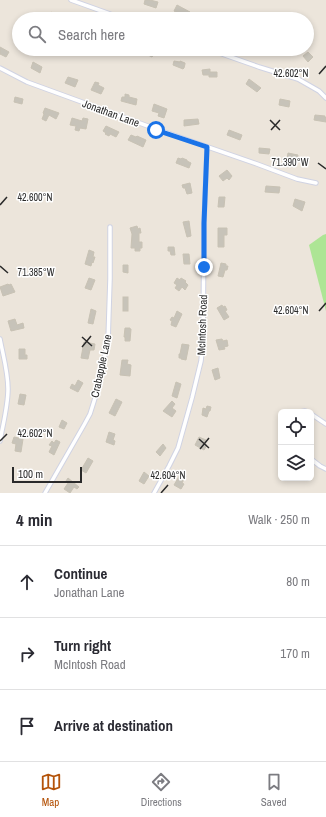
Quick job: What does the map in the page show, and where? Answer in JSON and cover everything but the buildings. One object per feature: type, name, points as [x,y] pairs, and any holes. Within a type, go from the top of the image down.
[{"type":"street","points":[[71,0],[104,12]]},
{"type":"street","points":[[228,56],[298,79],[319,91],[326,98]]},
{"type":"street","name":"Jonathan Lane","points":[[0,68],[27,82],[156,130],[297,179],[316,183]]},
{"type":"street","name":"McIntosh Road","points":[[154,493],[178,448],[201,361],[203,342],[204,223],[207,147]]},
{"type":"street","name":"Crabapple Lane","points":[[45,493],[90,414],[96,395],[108,341],[110,226]]},
{"type":"street","points":[[0,339],[8,388],[7,404],[0,441]]},
{"type":"street","points":[[314,416],[326,424]]},
{"type":"street","points":[[314,461],[326,469]]},
{"type":"green space","points":[[326,234],[326,311],[309,245]]},
{"type":"route","points":[[156,130],[207,147],[204,267]]}]
